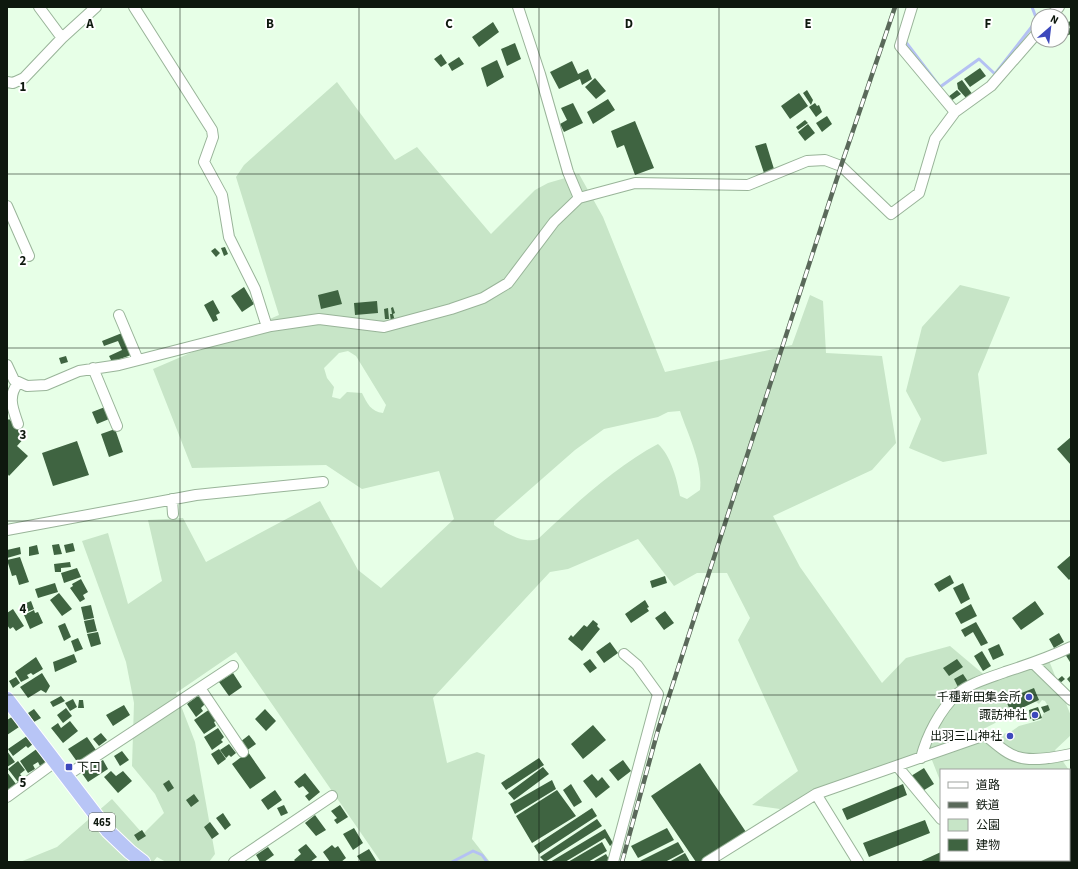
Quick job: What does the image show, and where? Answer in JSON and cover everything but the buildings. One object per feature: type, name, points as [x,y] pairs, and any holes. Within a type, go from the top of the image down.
[{"type":"highway","name":"465","points":[[7,699],[108,831],[143,862]]},
{"type":"street","points":[[39,7],[62,38]]},
{"type":"street","points":[[7,82],[13,83],[24,78],[62,38],[96,7]]},
{"type":"street","points":[[134,7],[212,130],[213,138],[204,162],[222,195],[229,238],[255,289],[267,327]]},
{"type":"street","points":[[518,7],[540,74],[568,172],[579,198]]},
{"type":"street","points":[[912,7],[900,46],[955,112]]},
{"type":"street","points":[[7,365],[9,373],[18,383],[34,387],[46,385],[79,371],[119,365],[267,327],[319,319],[384,327],[451,309],[483,298],[508,283],[554,222],[579,198],[635,183],[748,185],[807,161],[825,160],[841,166],[891,214],[919,193],[935,139],[955,112],[992,86],[1030,41]]},
{"type":"street","points":[[7,206],[30,256]]},
{"type":"street","points":[[119,315],[138,360]]},
{"type":"street","points":[[93,368],[117,426]]},
{"type":"street","points":[[18,383],[11,396],[18,424]]},
{"type":"street","points":[[7,530],[172,499],[239,490],[323,482]]},
{"type":"street","points":[[172,499],[173,514]]},
{"type":"street","points":[[921,758],[932,729],[943,711],[958,693],[980,681],[1033,663],[1071,647]]},
{"type":"street","points":[[613,862],[658,694],[637,665],[624,654]]},
{"type":"street","points":[[1033,663],[1071,700]]},
{"type":"street","points":[[66,776],[234,666]]},
{"type":"street","points":[[200,688],[243,752]]},
{"type":"street","points":[[707,862],[816,794],[985,735],[998,746],[1019,758],[1050,758],[1071,754]]},
{"type":"street","points":[[7,797],[56,762]]},
{"type":"street","points":[[897,766],[940,818]]},
{"type":"street","points":[[816,794],[858,862]]},
{"type":"street","points":[[234,862],[332,796]]},
{"type":"green space","points":[[337,82],[395,160],[417,147],[491,234],[535,190],[548,183],[579,174],[603,217],[665,372],[792,345],[810,295],[823,301],[826,353],[882,356],[896,443],[872,470],[773,516],[800,567],[882,683],[906,658],[950,646],[988,678],[1046,653],[1071,716],[1071,735],[1055,750],[1068,769],[940,769],[940,780],[928,750],[780,809],[752,805],[798,771],[738,640],[750,618],[727,573],[697,573],[674,586],[638,539],[568,569],[550,572],[433,698],[447,763],[477,752],[485,755],[472,839],[490,862],[381,862],[236,652],[176,693],[195,742],[215,854],[209,862],[166,862],[157,857],[153,862],[20,862],[57,847],[112,799],[143,834],[164,813],[155,794],[132,766],[134,703],[126,662],[82,541],[108,533],[128,604],[162,581],[148,520],[183,518],[206,562],[320,501],[358,570],[381,588],[454,519],[439,471],[362,489],[326,465],[192,468],[153,369],[279,315],[236,177],[244,165]],"holes":[[[348,351],[356,356],[386,405],[383,413],[372,409],[362,393],[347,392],[340,399],[332,397],[334,387],[327,378],[324,368],[339,353]],[[680,411],[697,459],[700,480],[700,490],[687,499],[680,496],[670,461],[663,449],[658,444],[626,463],[595,487],[538,539],[521,539],[494,525],[494,521],[575,450],[604,429],[658,417],[668,412]],[[1035,691],[1038,696],[1035,701],[1039,704],[1042,700],[1045,701],[1050,710],[1043,714],[1041,720],[1019,726],[1009,733],[1002,734],[999,739],[1003,744],[982,738],[961,749],[953,748],[951,743],[994,724],[1007,712],[1009,704],[1021,695]]]},
{"type":"green space","points":[[960,285],[1010,297],[978,374],[987,454],[943,462],[909,448],[921,419],[906,391],[922,327]]},
{"type":"green space","points":[[1070,772],[1071,862],[996,861],[1070,861]]},
{"type":"waterway","points":[[905,41],[940,87],[979,59],[995,74],[1037,20],[1032,7]]},
{"type":"waterway","points":[[452,862],[473,851],[482,855],[487,862]]},
{"type":"railway","points":[[622,862],[658,730],[841,166],[895,7]]},
{"type":"place","name":"千種新田集会所","points":[[1029,697]]},
{"type":"place","name":"諏訪神社","points":[[1035,715]]},
{"type":"place","name":"出羽三山神社","points":[[1010,736]]},
{"type":"place","name":"下口","points":[[69,767]]}]
